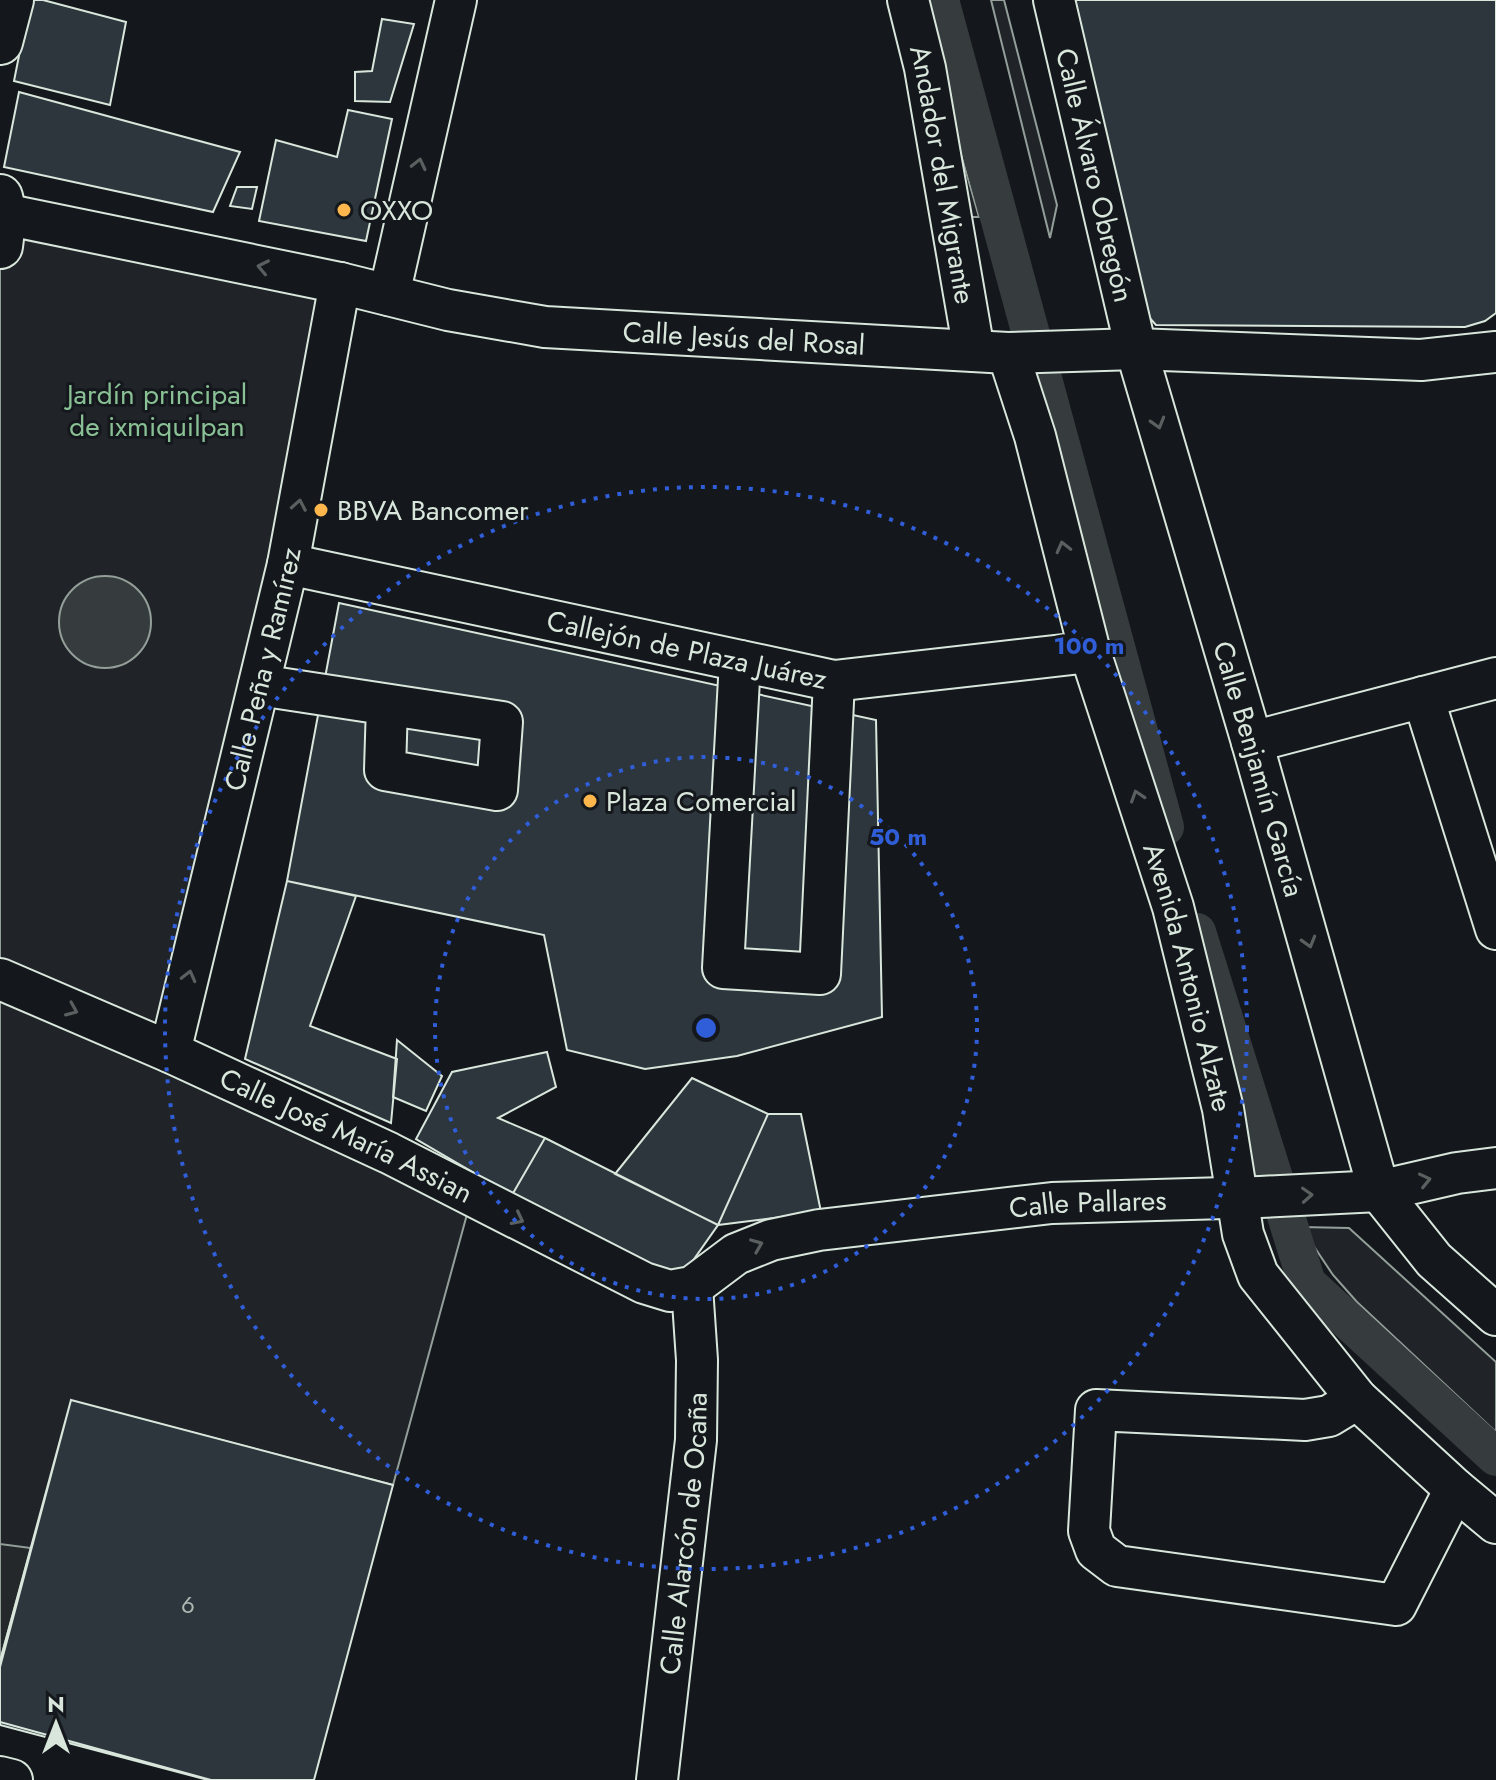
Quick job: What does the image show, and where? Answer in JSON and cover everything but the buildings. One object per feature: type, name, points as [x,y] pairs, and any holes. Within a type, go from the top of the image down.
[{"type":"main road","points":[[0,42],[11,0]]},
{"type":"street","points":[[389,295],[456,0]]},
{"type":"street","name":"Andador del Migrante","points":[[908,0],[1003,352]]},
{"type":"street","name":"Calle Álvaro Obregón","points":[[1054,0],[1125,349]]},
{"type":"street","name":"Calle Jesús del Rosal","points":[[1,219],[340,283],[448,310],[545,327],[1003,352],[1125,349],[1421,360],[1496,352]]},
{"type":"street","name":"Calle Peña y Ramírez","points":[[170,1052],[288,564],[340,283]]},
{"type":"street","name":"Calle Benjamín García","points":[[1125,349],[1252,742],[1366,1192]]},
{"type":"street","name":"Avenida Antonio Alzate","points":[[1003,352],[1035,436],[1090,652],[1173,907],[1223,1109],[1250,1197],[1243,1234],[1258,1275],[1357,1399],[1496,1523]]},
{"type":"street","name":"Callejón de Plaza Juárez","points":[[288,564],[834,681],[1090,652]]},
{"type":"street","points":[[740,661],[723,968],[820,974],[834,681]]},
{"type":"street","points":[[1252,742],[1496,678]]},
{"type":"street","points":[[259,685],[387,705]]},
{"type":"street","points":[[1423,697],[1496,929]]},
{"type":"street","name":"Calle José María Assian","points":[[0,979],[170,1052],[389,1153],[644,1283],[670,1291],[692,1287]]},
{"type":"street","name":"Calle Pallares","points":[[692,1287],[736,1254],[771,1240],[819,1230],[1052,1203],[1366,1192],[1496,1168]]},
{"type":"street","points":[[1366,1192],[1434,1260],[1496,1315]]},
{"type":"street","name":"Calle Alarcón de Ocaña","points":[[657,1780],[696,1440],[697,1360],[692,1287]]},
{"type":"street","points":[[1357,1399],[1329,1416],[1305,1420],[1096,1410],[1089,1531],[1096,1550],[1117,1566],[1396,1605],[1455,1489]]},
{"type":"street","points":[[0,1777],[12,1780]]},
{"type":"green space","points":[[991,0],[1004,0],[1057,205],[1050,238]]},
{"type":"green space","points":[[941,84],[979,217],[964,217]]},
{"type":"green space","name":"Jardín principal de ixmiquilpan","points":[[4,214],[340,283],[170,1052],[0,979],[0,246]]},
{"type":"green space","points":[[0,981],[472,1196],[393,1485],[72,1401],[0,1661]]},
{"type":"green space","points":[[1301,1227],[1349,1228],[1496,1362],[1496,1432],[1357,1302],[1333,1275]]},
{"type":"shaded area","points":[[105,576],[131,584],[143,596],[151,622],[143,648],[131,660],[105,668],[79,660],[67,648],[59,622],[67,596],[79,584]]},
{"type":"shaded area","points":[[0,1544],[31,1548],[0,1661]]},
{"type":"waterway","points":[[940,0],[1165,827]]},
{"type":"waterway","points":[[1197,932],[1307,1283],[1496,1457]]},
{"type":"place","name":"OXXO","points":[[344,210]]},
{"type":"place","name":"BBVA Bancomer","points":[[321,510]]},
{"type":"place","name":"Plaza Comercial","points":[[590,801]]}]
